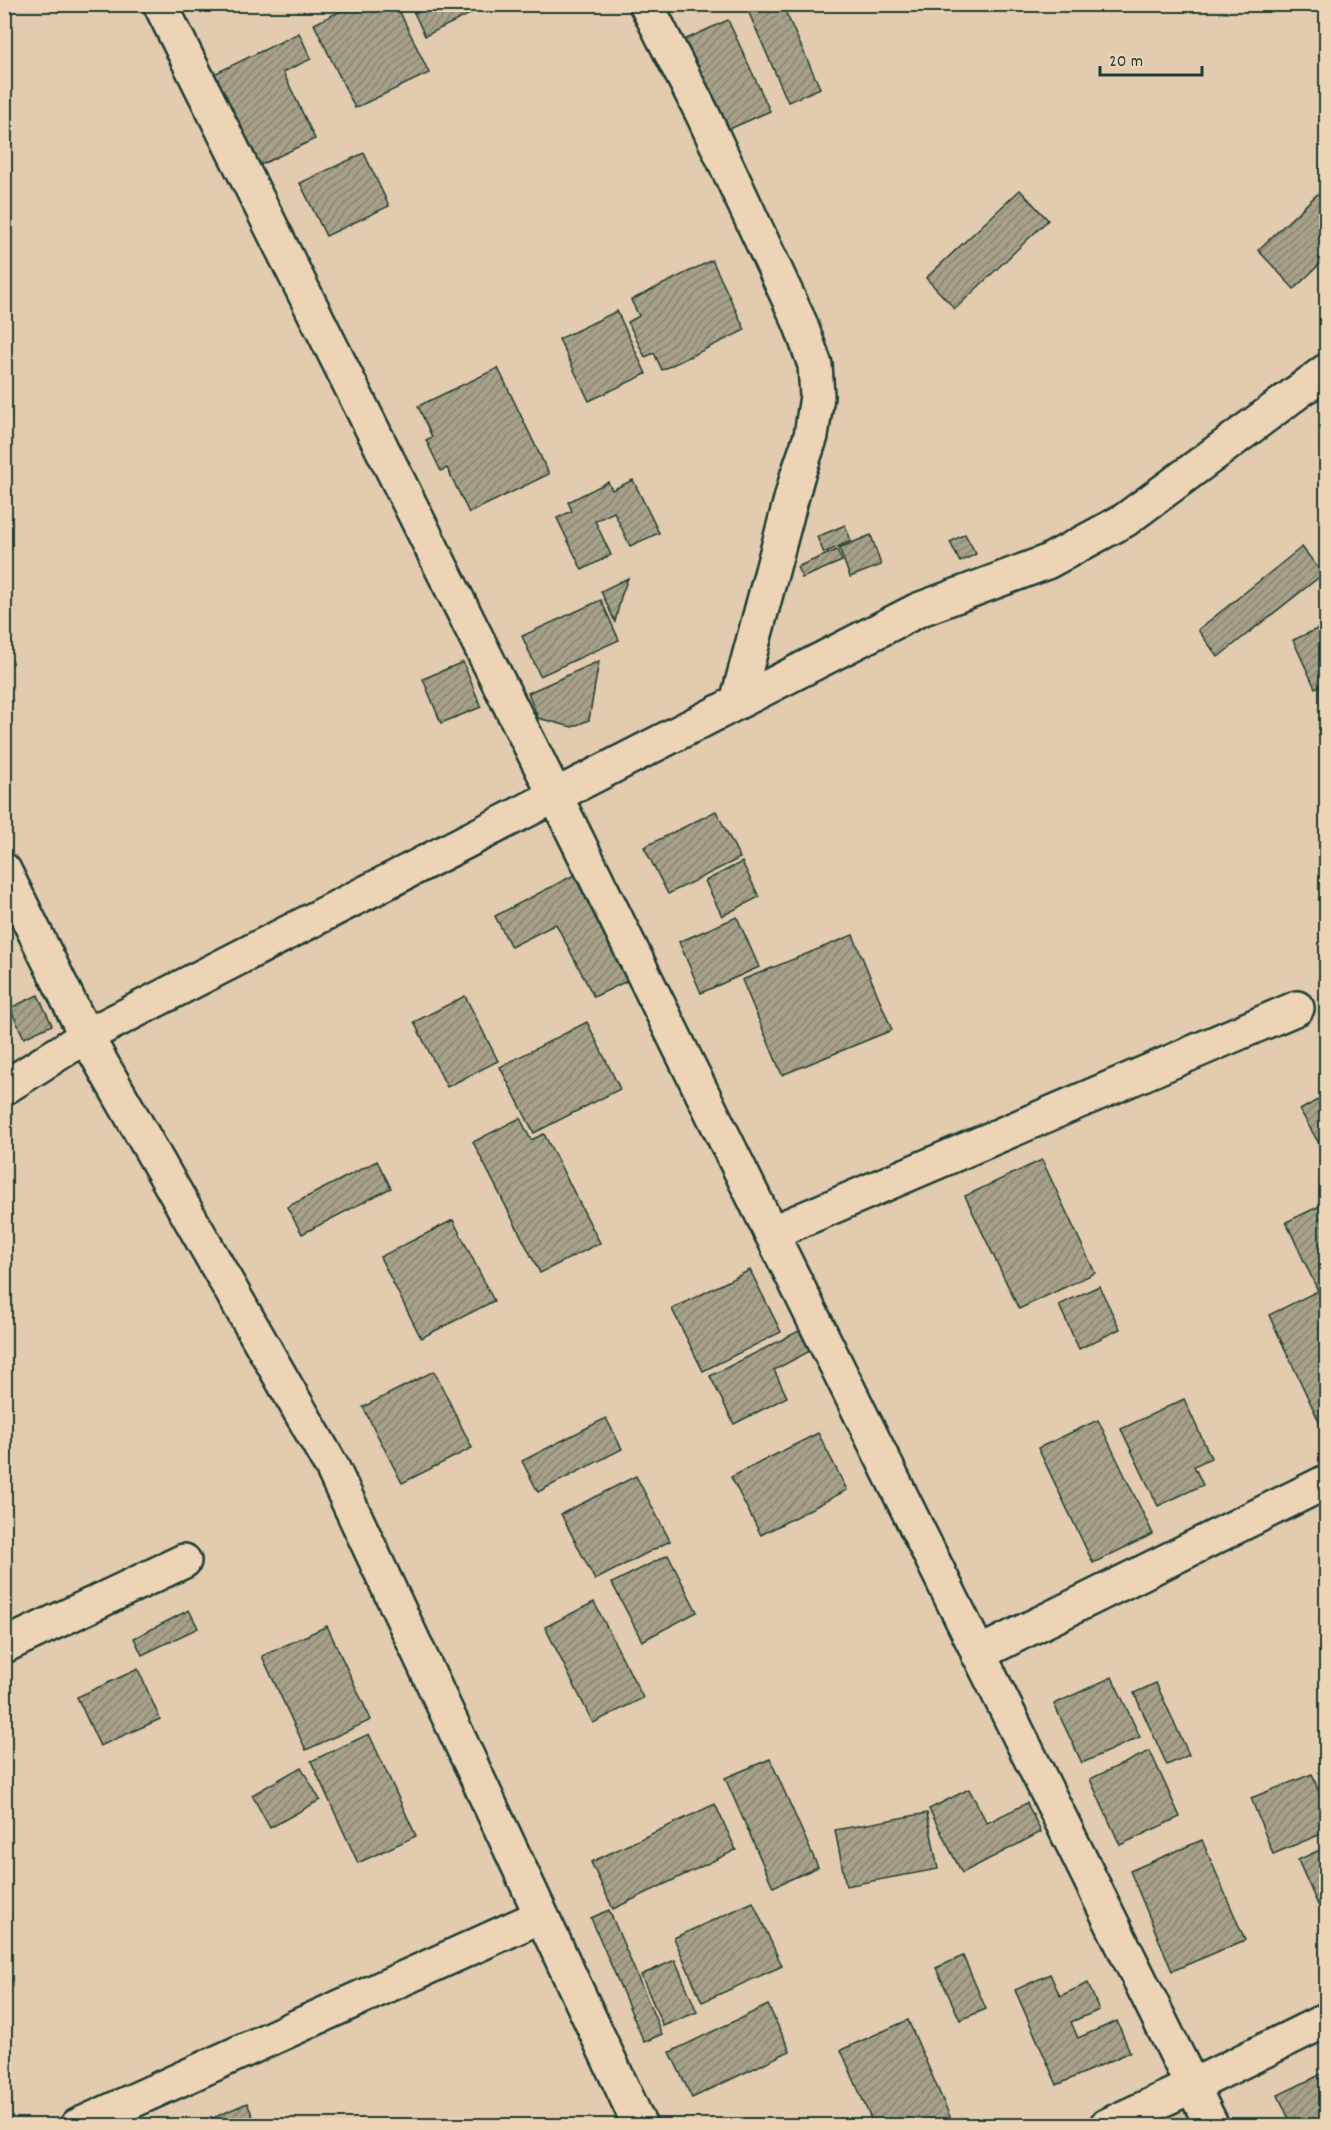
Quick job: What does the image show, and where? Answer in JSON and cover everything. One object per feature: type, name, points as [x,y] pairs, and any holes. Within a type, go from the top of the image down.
[{"type":"street","points":[[160,4],[555,795],[1212,2126]]},
{"type":"street","points":[[646,4],[712,134],[800,323],[815,365],[817,396],[811,436],[796,477],[737,702]]},
{"type":"street","points":[[4,1088],[86,1036],[918,610],[1047,562],[1125,520],[1326,371]]},
{"type":"street","points":[[4,870],[86,1036],[332,1467],[640,2126]]},
{"type":"street","points":[[771,1233],[1297,1008]]},
{"type":"street","points":[[978,1654],[1326,1482]]},
{"type":"street","points":[[4,1646],[184,1561]]},
{"type":"street","points":[[88,2123],[541,1916]]},
{"type":"street","points":[[1106,2126],[1326,2020]]},
{"type":"shaded area","points":[[1189,2094],[1205,2126],[1124,2126]]},
{"type":"building","points":[[355,4],[396,4],[429,73],[355,108],[314,24]]},
{"type":"building","points":[[410,4],[468,4],[472,13],[425,36]]},
{"type":"building","points":[[745,4],[782,4],[820,88],[788,102]]},
{"type":"building","points":[[728,20],[770,111],[716,135],[675,44]]},
{"type":"building","points":[[299,33],[311,59],[283,72],[315,139],[256,167],[212,75]]},
{"type":"building","points":[[364,153],[389,206],[326,236],[300,183]]},
{"type":"building","points":[[1326,186],[1326,258],[1294,289],[1258,250]]},
{"type":"building","points":[[1020,190],[1048,220],[955,309],[926,278]]},
{"type":"building","points":[[712,260],[745,330],[662,370],[654,353],[645,357],[628,322],[639,316],[631,300]]},
{"type":"building","points":[[617,311],[646,374],[589,401],[559,339]]},
{"type":"building","points":[[498,368],[549,474],[469,513],[447,468],[441,471],[426,440],[432,437],[418,406]]},
{"type":"building","points":[[633,480],[659,533],[630,546],[614,512],[595,521],[611,555],[582,570],[557,518],[572,511],[568,502],[608,482],[612,490]]},
{"type":"building","points":[[845,525],[851,541],[824,553],[817,537]]},
{"type":"building","points":[[965,534],[976,554],[960,562],[950,542]]},
{"type":"building","points":[[871,535],[881,565],[850,577],[839,548]]},
{"type":"building","points":[[1302,547],[1323,574],[1218,657],[1198,630]]},
{"type":"building","points":[[837,550],[842,561],[802,578],[797,567]]},
{"type":"building","points":[[628,578],[621,597],[615,622],[601,591]]},
{"type":"building","points":[[601,600],[619,640],[540,676],[522,636]]},
{"type":"building","points":[[1326,625],[1326,683],[1315,688],[1293,640]]},
{"type":"building","points":[[599,661],[589,720],[572,727],[538,718],[528,693]]},
{"type":"building","points":[[463,662],[481,707],[441,723],[423,679]]},
{"type":"building","points":[[716,811],[740,858],[668,894],[644,847]]},
{"type":"building","points":[[742,862],[759,897],[722,916],[705,881]]},
{"type":"building","points":[[574,875],[627,981],[594,997],[556,924],[511,947],[495,916]]},
{"type":"building","points":[[737,917],[759,967],[701,993],[679,942]]},
{"type":"building","points":[[853,935],[892,1030],[782,1075],[742,980]]},
{"type":"building","points":[[38,995],[52,1025],[24,1038],[10,1008]]},
{"type":"building","points":[[465,996],[498,1061],[447,1087],[414,1022]]},
{"type":"building","points":[[587,1022],[620,1089],[534,1133],[500,1067]]},
{"type":"building","points":[[1326,1095],[1326,1156],[1300,1110]]},
{"type":"building","points":[[520,1118],[531,1140],[544,1134],[600,1243],[540,1273],[473,1142]]},
{"type":"building","points":[[1042,1160],[1095,1273],[1019,1309],[965,1196]]},
{"type":"building","points":[[377,1161],[391,1188],[302,1234],[287,1207]]},
{"type":"building","points":[[1326,1203],[1325,1434],[1269,1315],[1318,1291],[1286,1222]]},
{"type":"building","points":[[453,1220],[494,1301],[421,1338],[380,1257]]},
{"type":"building","points":[[750,1270],[781,1332],[703,1371],[672,1309]]},
{"type":"building","points":[[1099,1286],[1120,1329],[1079,1349],[1059,1305]]},
{"type":"building","points":[[799,1331],[810,1351],[774,1370],[787,1397],[734,1424],[710,1376]]},
{"type":"building","points":[[434,1371],[472,1448],[402,1483],[363,1407]]},
{"type":"building","points":[[1184,1399],[1211,1458],[1194,1466],[1203,1485],[1158,1506],[1121,1429]]},
{"type":"building","points":[[606,1418],[622,1449],[538,1492],[522,1461]]},
{"type":"building","points":[[1098,1420],[1153,1534],[1093,1563],[1038,1448]]},
{"type":"building","points":[[818,1433],[847,1490],[761,1535],[731,1477]]},
{"type":"building","points":[[636,1476],[670,1541],[595,1580],[561,1514]]},
{"type":"building","points":[[668,1555],[697,1612],[642,1641],[612,1583]]},
{"type":"building","points":[[594,1602],[643,1698],[593,1723],[545,1627]]},
{"type":"building","points":[[189,1610],[198,1628],[142,1655],[134,1638]]},
{"type":"building","points":[[327,1626],[371,1720],[306,1750],[262,1656]]},
{"type":"building","points":[[138,1669],[160,1719],[100,1746],[77,1697]]},
{"type":"building","points":[[1112,1677],[1140,1737],[1082,1763],[1054,1704]]},
{"type":"building","points":[[1156,1683],[1189,1755],[1167,1765],[1134,1693]]},
{"type":"building","points":[[369,1734],[416,1836],[358,1863],[311,1761]]},
{"type":"building","points":[[1150,1751],[1180,1817],[1120,1845],[1090,1779]]},
{"type":"building","points":[[770,1759],[818,1867],[773,1887],[725,1778]]},
{"type":"building","points":[[301,1767],[320,1800],[270,1828],[252,1795]]},
{"type":"building","points":[[1312,1774],[1326,1810],[1326,1832],[1273,1854],[1251,1798]]},
{"type":"building","points":[[969,1789],[987,1823],[1027,1803],[1041,1832],[962,1873],[929,1809]]},
{"type":"building","points":[[715,1804],[736,1850],[613,1909],[591,1862]]},
{"type":"building","points":[[927,1813],[938,1869],[846,1886],[835,1830]]},
{"type":"building","points":[[1202,1840],[1245,1940],[1172,1971],[1130,1871]]},
{"type":"building","points":[[1326,1847],[1326,1901],[1318,1905],[1298,1860]]},
{"type":"building","points":[[753,1902],[782,1966],[702,2002],[674,1938]]},
{"type":"building","points":[[609,1910],[662,2034],[644,2042],[591,1918]]},
{"type":"building","points":[[963,1956],[986,2009],[960,2020],[936,1968]]},
{"type":"building","points":[[675,1960],[697,2012],[663,2026],[641,1975]]},
{"type":"building","points":[[1050,1974],[1060,1996],[1088,1983],[1099,2010],[1071,2022],[1078,2038],[1117,2021],[1130,2052],[1057,2085],[1015,1990]]},
{"type":"building","points":[[768,2005],[790,2051],[692,2098],[670,2052]]},
{"type":"building","points":[[908,2020],[954,2126],[874,2126],[841,2050]]},
{"type":"building","points":[[1326,2072],[1326,2126],[1292,2126],[1278,2095]]},
{"type":"building","points":[[247,2103],[257,2126],[211,2126],[208,2120]]}]
